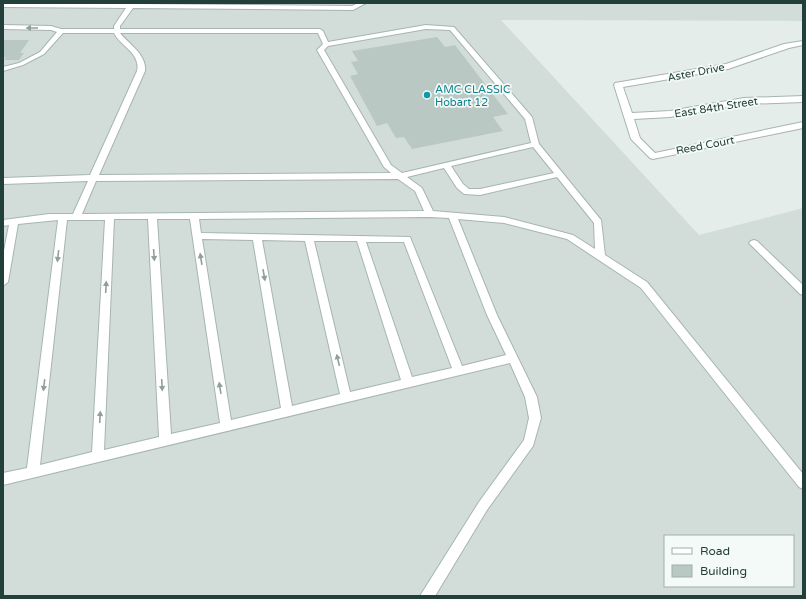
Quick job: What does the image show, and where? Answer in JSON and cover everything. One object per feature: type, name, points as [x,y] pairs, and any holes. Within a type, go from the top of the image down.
[{"type":"street","name":"Aster Drive","points":[[629,116],[618,85],[728,66],[786,46],[803,43]]},
{"type":"street","name":"East 84th Street","points":[[629,116],[670,114],[744,100],[803,99]]},
{"type":"street","name":"Reed Court","points":[[629,116],[636,139],[653,156],[803,125]]},
{"type":"lane","points":[[3,5],[353,8],[363,3]]},
{"type":"lane","points":[[76,217],[139,78],[142,65],[134,50],[117,34],[117,26],[132,5]]},
{"type":"lane","points":[[430,214],[419,190],[388,167],[320,50],[326,44],[426,27],[452,28],[529,119],[535,144],[598,222],[600,257]]},
{"type":"lane","points":[[3,28],[51,28],[61,31],[320,31],[326,44]]},
{"type":"lane","points":[[3,69],[21,64],[42,53],[61,31]]},
{"type":"lane","points":[[3,181],[93,178],[400,176],[535,144]]},
{"type":"lane","points":[[446,165],[460,186],[467,192],[480,192],[559,174]]},
{"type":"lane","points":[[3,223],[63,217],[430,214],[504,220],[570,237],[644,285],[803,483]]},
{"type":"lane","points":[[152,216],[165,440]]},
{"type":"lane","points":[[194,216],[226,426]]},
{"type":"lane","points":[[427,596],[483,506],[529,442],[536,418],[532,397],[492,315],[452,216]]},
{"type":"lane","points":[[34,472],[63,217]]},
{"type":"lane","points":[[98,456],[110,217]]},
{"type":"lane","points":[[3,282],[14,222]]},
{"type":"lane","points":[[197,236],[407,239],[459,371]]},
{"type":"lane","points":[[257,237],[287,412]]},
{"type":"lane","points":[[309,237],[346,398]]},
{"type":"lane","points":[[360,238],[408,383]]},
{"type":"lane","points":[[754,243],[803,291]]},
{"type":"lane","points":[[3,479],[514,358]]},
{"type":"shaded area","points":[[3,3],[803,3],[803,21],[501,20],[699,235],[803,208],[803,596],[3,596]]},
{"type":"building","name":"AMC CLASSIC Hobart 12","points":[[437,37],[445,47],[455,45],[508,114],[493,117],[503,131],[412,149],[404,137],[396,138],[387,123],[377,126],[350,76],[358,74],[351,62],[358,61],[352,51]]},
{"type":"building","points":[[3,40],[29,40],[20,53],[24,53],[19,60],[4,60],[6,57],[3,57]]},
{"type":"place","name":"AMC CLASSIC Hobart 12","points":[[427,95]]}]
